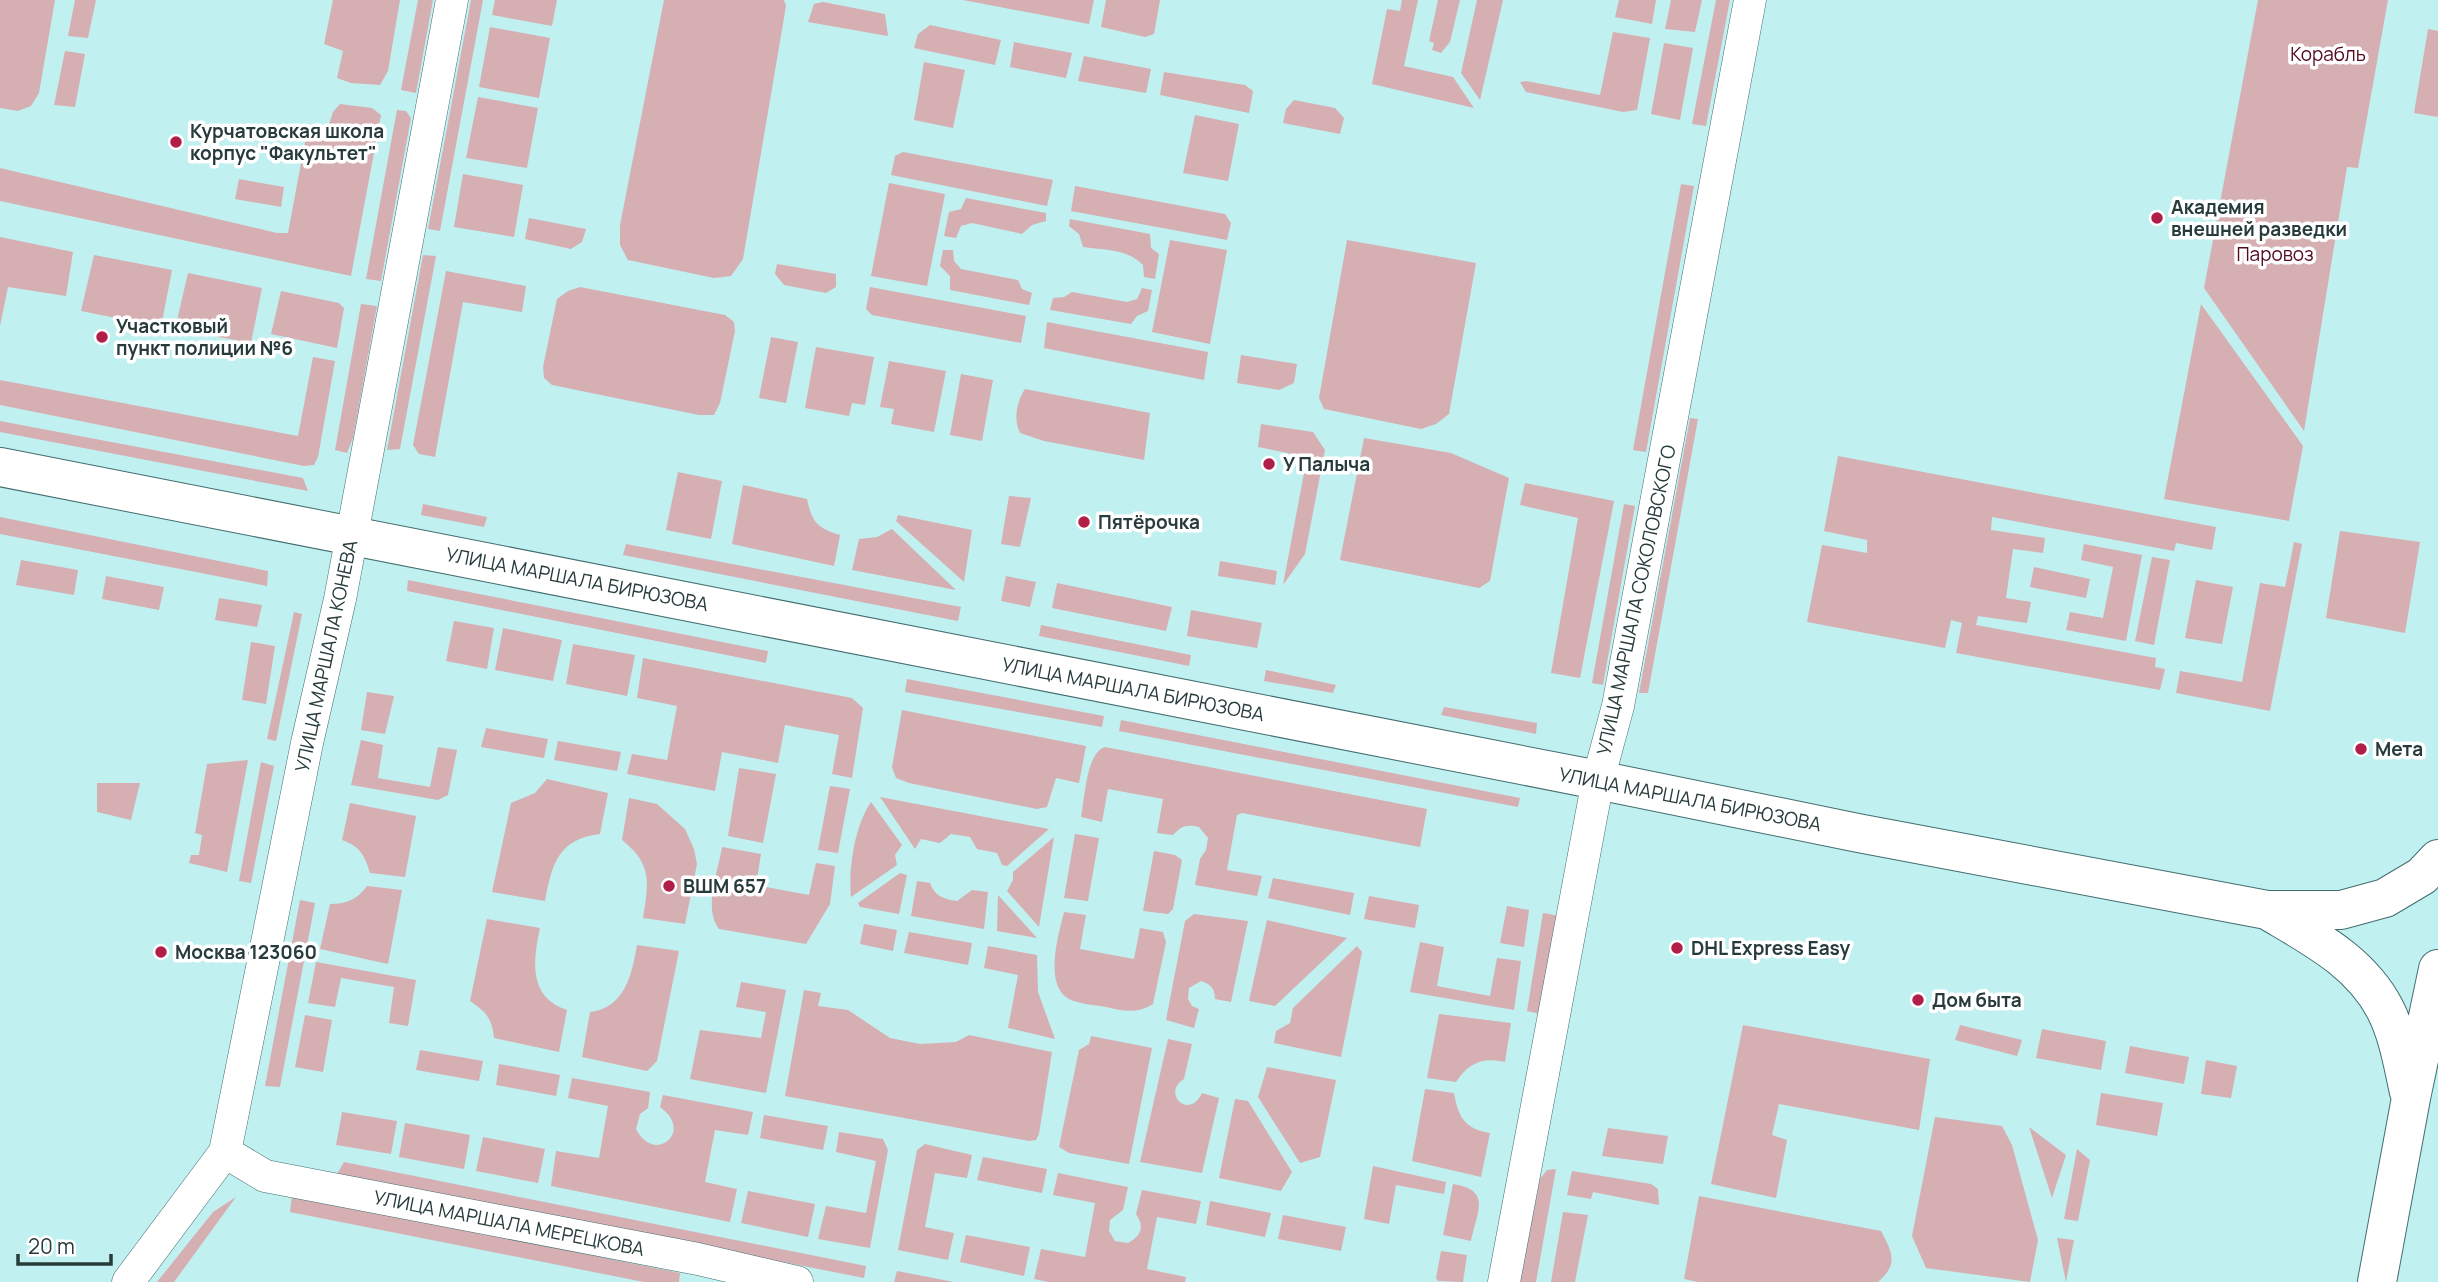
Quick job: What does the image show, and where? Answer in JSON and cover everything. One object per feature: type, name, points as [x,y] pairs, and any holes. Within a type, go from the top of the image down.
[{"type":"main road","name":"УЛИЦА МАРШАЛА БИРЮЗОВА","points":[[0,467],[1858,833],[2267,910],[2341,910],[2385,898],[2422,876],[2438,859]]},
{"type":"main road","name":"УЛИЦА МАРШАЛА БИРЮЗОВА","points":[[2267,910],[2333,949],[2365,980],[2385,1010],[2411,1098]]},
{"type":"main road","points":[[2377,1282],[2438,969]]},
{"type":"street","name":"УЛИЦА МАРШАЛА КОНЕВА","points":[[128,1282],[225,1152],[307,743],[352,536],[452,0]]},
{"type":"street","name":"УЛИЦА МАРШАЛА СОКОЛОВСКОГО","points":[[1504,1282],[1598,780],[1618,706],[1750,0]]},
{"type":"street","name":"УЛИЦА МАРШАЛА МЕРЕЦКОВА","points":[[225,1152],[265,1176],[698,1259],[797,1282]]},
{"type":"green space","points":[[0,0],[55,0],[39,93],[31,106],[18,111],[0,108]]},
{"type":"green space","points":[[75,0],[96,0],[88,38],[68,36]]},
{"type":"green space","points":[[333,0],[400,0],[388,71],[380,85],[351,83],[337,78],[343,51],[324,44]]},
{"type":"green space","points":[[418,0],[433,0],[416,93],[401,90]]},
{"type":"green space","points":[[471,0],[483,0],[440,231],[428,229]]},
{"type":"green space","points":[[495,0],[557,0],[552,26],[492,15]]},
{"type":"green space","points":[[664,0],[784,0],[786,6],[743,259],[731,276],[714,278],[628,260],[620,245],[620,225]]},
{"type":"green space","points":[[963,0],[1094,0],[1089,24]]},
{"type":"green space","points":[[1106,0],[1160,0],[1154,34],[1145,37],[1101,27]]},
{"type":"green space","points":[[1402,0],[1418,0],[1404,66],[1453,77],[1474,108],[1372,84],[1387,9],[1400,11]]},
{"type":"green space","points":[[1438,0],[1460,0],[1450,42],[1441,53],[1432,50],[1434,43],[1429,41]]},
{"type":"green space","points":[[1477,0],[1503,0],[1480,100],[1461,73]]},
{"type":"green space","points":[[1619,0],[1656,0],[1652,24],[1615,17]]},
{"type":"green space","points":[[1671,0],[1702,0],[1695,32],[1665,29]]},
{"type":"green space","points":[[1716,0],[1730,0],[1706,126],[1692,124]]},
{"type":"green space","points":[[2258,0],[2388,0],[2358,168],[2347,167],[2304,431],[2204,288]]},
{"type":"green space","points":[[823,2],[885,14],[888,36],[808,22],[814,4]]},
{"type":"green space","points":[[930,25],[1001,40],[995,65],[914,48],[918,34]]},
{"type":"green space","points":[[490,27],[550,38],[539,98],[479,87]]},
{"type":"green space","points":[[2428,29],[2438,31],[2438,117],[2414,113]]},
{"type":"green space","points":[[1613,32],[1650,38],[1637,110],[1623,112],[1526,92],[1520,82],[1600,95]]},
{"type":"green space","points":[[1014,42],[1072,53],[1066,78],[1010,67]]},
{"type":"green space","points":[[1664,43],[1693,48],[1680,120],[1651,114]]},
{"type":"green space","points":[[65,51],[85,54],[75,107],[54,105]]},
{"type":"green space","points":[[1084,56],[1151,69],[1146,93],[1078,81]]},
{"type":"green space","points":[[924,62],[965,70],[953,128],[914,120]]},
{"type":"green space","points":[[1164,72],[1245,85],[1253,91],[1249,113],[1160,95]]},
{"type":"green space","points":[[478,97],[538,108],[527,168],[466,158]]},
{"type":"green space","points":[[1294,100],[1335,108],[1344,118],[1340,134],[1283,123],[1286,109]]},
{"type":"green space","points":[[340,104],[372,108],[381,115],[351,276],[0,201],[0,168],[277,233],[288,233],[307,131],[327,131],[333,112]]},
{"type":"green space","points":[[397,110],[406,111],[411,118],[381,281],[366,279]]},
{"type":"green space","points":[[1195,115],[1239,124],[1228,181],[1183,173]]},
{"type":"green space","points":[[903,152],[1053,180],[1047,206],[891,175],[895,156]]},
{"type":"green space","points":[[463,174],[523,185],[514,237],[454,227]]},
{"type":"green space","points":[[239,179],[284,187],[281,207],[235,199]]},
{"type":"green space","points":[[889,183],[945,194],[927,286],[871,276]]},
{"type":"green space","points":[[1681,184],[1694,186],[1646,452],[1633,450]]},
{"type":"green space","points":[[1075,186],[1225,214],[1231,223],[1227,240],[1071,211]]},
{"type":"green space","points":[[966,198],[1046,213],[1046,221],[1032,225],[1022,234],[972,223],[961,226],[956,238],[944,236],[949,212],[961,209]]},
{"type":"green space","points":[[529,218],[586,229],[582,242],[571,249],[525,239]]},
{"type":"green space","points":[[1070,219],[1150,234],[1151,248],[1159,254],[1155,279],[1144,277],[1143,265],[1130,256],[1083,247],[1079,234],[1069,226]]},
{"type":"green space","points":[[0,237],[73,252],[66,296],[8,287],[0,326]]},
{"type":"green space","points":[[1170,240],[1227,250],[1210,344],[1152,332]]},
{"type":"green space","points":[[1347,240],[1476,263],[1449,414],[1436,424],[1421,429],[1324,409],[1319,398]]},
{"type":"green space","points":[[943,250],[953,250],[954,261],[961,269],[1018,280],[1022,289],[1032,293],[1029,305],[950,290],[950,276],[940,266]]},
{"type":"green space","points":[[94,255],[172,270],[161,327],[81,311]]},
{"type":"green space","points":[[423,255],[436,256],[400,449],[387,450]]},
{"type":"green space","points":[[777,264],[836,274],[836,287],[826,293],[784,285],[775,274]]},
{"type":"green space","points":[[446,271],[526,286],[522,312],[463,302],[435,457],[419,454],[413,445]]},
{"type":"green space","points":[[188,273],[262,288],[251,343],[175,329]]},
{"type":"green space","points":[[580,287],[725,315],[734,322],[735,331],[720,403],[714,415],[699,415],[552,385],[544,378],[543,367],[557,299]]},
{"type":"green space","points":[[870,287],[1026,316],[1021,343],[872,315],[866,309]]},
{"type":"green space","points":[[1142,288],[1152,290],[1148,311],[1137,316],[1131,324],[1050,310],[1053,298],[1064,297],[1072,292],[1127,302],[1137,299]]},
{"type":"green space","points":[[281,291],[339,303],[344,308],[337,348],[271,334]]},
{"type":"green space","points":[[361,304],[377,306],[353,438],[347,453],[335,450]]},
{"type":"green space","points":[[2201,304],[2303,446],[2289,521],[2164,499]]},
{"type":"green space","points":[[1047,322],[1208,352],[1204,380],[1044,348]]},
{"type":"green space","points":[[771,337],[798,342],[786,403],[759,398]]},
{"type":"green space","points":[[816,347],[874,357],[865,405],[852,403],[849,416],[805,408]]},
{"type":"green space","points":[[1241,355],[1297,364],[1294,383],[1279,390],[1237,383]]},
{"type":"green space","points":[[313,357],[335,361],[318,457],[314,465],[304,466],[0,405],[0,380],[298,436]]},
{"type":"green space","points":[[889,361],[946,371],[934,432],[891,424],[894,409],[880,407]]},
{"type":"green space","points":[[961,374],[993,380],[982,441],[950,435]]},
{"type":"green space","points":[[1025,389],[1150,413],[1144,460],[1044,441],[1020,433],[1017,410]]},
{"type":"green space","points":[[1690,418],[1698,419],[1648,693],[1639,693]]},
{"type":"green space","points":[[0,421],[303,478],[308,491],[0,432]]},
{"type":"green space","points":[[1261,424],[1313,432],[1325,450],[1305,554],[1283,585],[1307,457],[1258,447]]},
{"type":"green space","points":[[1364,438],[1451,453],[1509,478],[1490,581],[1479,588],[1340,560]]},
{"type":"green space","points":[[1838,456],[2216,527],[2212,550],[2176,543],[2174,551],[1992,517],[1991,530],[2045,538],[2043,553],[2013,549],[2006,598],[2031,602],[2027,623],[1978,616],[1976,625],[2156,658],[2155,667],[2165,669],[2160,690],[1956,653],[1962,623],[1951,620],[1945,648],[1807,622],[1822,545],[1867,553],[1867,540],[1824,531]]},
{"type":"green space","points":[[678,472],[722,481],[711,539],[666,530]]},
{"type":"green space","points":[[1525,483],[1614,501],[1580,678],[1551,673],[1578,518],[1520,505]]},
{"type":"green space","points":[[743,485],[807,499],[817,523],[840,535],[834,566],[732,544]]},
{"type":"green space","points":[[1009,496],[1031,498],[1020,547],[1001,544]]},
{"type":"green space","points":[[423,504],[487,517],[484,527],[421,515]]},
{"type":"green space","points":[[1624,504],[1635,506],[1603,685],[1592,683]]},
{"type":"green space","points":[[898,515],[972,530],[964,582],[896,521]]},
{"type":"green space","points":[[0,517],[268,571],[267,586],[0,534]]},
{"type":"green space","points":[[892,529],[956,590],[852,570],[859,539],[877,537]]},
{"type":"green space","points":[[2340,531],[2420,542],[2405,633],[2326,618]]},
{"type":"green space","points":[[2294,542],[2302,544],[2270,711],[2176,693],[2180,671],[2242,682],[2260,583],[2285,587]]},
{"type":"green space","points":[[626,544],[961,607],[958,621],[623,555]]},
{"type":"green space","points":[[2084,544],[2142,555],[2126,641],[2066,630],[2070,612],[2103,618],[2113,567],[2081,560]]},
{"type":"green space","points":[[2152,557],[2170,560],[2154,645],[2135,641]]},
{"type":"green space","points":[[21,560],[78,570],[74,595],[16,585]]},
{"type":"green space","points":[[1220,561],[1277,571],[1275,585],[1218,576]]},
{"type":"green space","points":[[2034,567],[2090,579],[2086,598],[2030,587]]},
{"type":"green space","points":[[106,576],[164,587],[159,610],[102,599]]},
{"type":"green space","points":[[1006,576],[1036,582],[1030,607],[1001,601]]},
{"type":"green space","points":[[408,580],[768,651],[766,663],[407,591]]},
{"type":"green space","points":[[2196,580],[2233,587],[2222,644],[2185,638]]},
{"type":"green space","points":[[1057,583],[1172,607],[1166,631],[1052,608]]},
{"type":"green space","points":[[219,598],[262,605],[257,627],[215,620]]},
{"type":"green space","points":[[1191,610],[1262,623],[1257,648],[1187,636]]},
{"type":"green space","points":[[294,612],[302,614],[276,741],[267,739]]},
{"type":"green space","points":[[454,621],[494,628],[487,669],[446,661]]},
{"type":"green space","points":[[1041,625],[1191,655],[1189,666],[1039,636]]},
{"type":"green space","points":[[503,628],[562,640],[553,681],[495,670]]},
{"type":"green space","points":[[251,642],[275,646],[266,704],[242,700]]},
{"type":"green space","points":[[573,644],[635,655],[627,696],[566,684]]},
{"type":"green space","points":[[643,658],[852,698],[863,708],[852,778],[832,774],[839,735],[785,725],[778,763],[722,752],[715,791],[627,774],[632,754],[667,760],[677,706],[637,698]]},
{"type":"green space","points":[[1266,670],[1336,685],[1333,693],[1264,681]]},
{"type":"green space","points":[[907,679],[1104,716],[1102,727],[905,692]]},
{"type":"green space","points":[[367,692],[394,696],[385,734],[361,730]]},
{"type":"green space","points":[[1444,707],[1537,723],[1536,734],[1441,715]]},
{"type":"green space","points":[[902,710],[1086,746],[1079,783],[1056,778],[1047,807],[1037,809],[896,778],[892,767]]},
{"type":"green space","points":[[1121,720],[1520,798],[1518,807],[1119,731]]},
{"type":"green space","points":[[486,728],[548,739],[544,758],[481,747]]},
{"type":"green space","points":[[361,740],[383,745],[378,778],[430,787],[438,747],[457,750],[448,795],[438,800],[351,785]]},
{"type":"green space","points":[[558,741],[621,752],[617,771],[554,760]]},
{"type":"green space","points":[[1105,747],[1427,809],[1420,847],[1242,813],[1237,815],[1227,870],[1262,876],[1257,896],[1195,885],[1200,859],[1206,850],[1208,838],[1199,827],[1191,826],[1181,828],[1173,835],[1157,833],[1163,799],[1108,789],[1102,822],[1081,817],[1090,767],[1099,751]]},
{"type":"green space","points":[[248,760],[227,872],[189,863],[191,855],[199,855],[202,835],[195,833],[207,764]]},
{"type":"green space","points":[[261,762],[274,766],[251,883],[239,881]]},
{"type":"green space","points":[[739,768],[776,774],[763,843],[728,836]]},
{"type":"green space","points":[[547,779],[608,793],[600,834],[575,841],[559,856],[554,865],[545,901],[492,892],[511,803],[535,793]]},
{"type":"green space","points":[[97,783],[140,783],[131,820],[97,812]]},
{"type":"green space","points":[[830,786],[850,789],[838,853],[818,850]]},
{"type":"green space","points":[[880,797],[1049,829],[1007,866],[1002,865],[997,853],[977,849],[970,837],[951,834],[940,843],[921,839],[915,849]]},
{"type":"green space","points":[[629,798],[657,804],[685,829],[694,849],[697,864],[685,924],[643,918],[646,874],[639,857],[622,840]]},
{"type":"green space","points":[[871,802],[902,845],[895,855],[897,865],[851,897],[854,848],[865,812]]},
{"type":"green space","points":[[350,803],[416,816],[405,877],[370,873],[361,852],[342,840]]},
{"type":"green space","points":[[1075,834],[1099,838],[1088,901],[1064,898]]},
{"type":"green space","points":[[1054,837],[1039,927],[1007,891],[1013,880],[1013,872]]},
{"type":"green space","points":[[722,847],[761,854],[756,885],[809,895],[816,863],[835,866],[830,904],[806,944],[719,929],[714,920],[712,900]]},
{"type":"green space","points":[[1154,851],[1175,855],[1182,860],[1173,909],[1168,914],[1143,911]]},
{"type":"green space","points":[[900,873],[907,875],[899,914],[860,907],[858,903]]},
{"type":"green space","points":[[1273,878],[1354,893],[1350,915],[1268,898]]},
{"type":"green space","points":[[917,881],[930,883],[940,896],[957,901],[972,890],[988,892],[984,929],[911,916]]},
{"type":"green space","points":[[367,886],[402,890],[388,964],[320,949],[330,904],[351,900]]},
{"type":"green space","points":[[998,895],[1037,938],[997,931]]},
{"type":"green space","points":[[1369,896],[1419,905],[1415,928],[1364,919]]},
{"type":"green space","points":[[300,900],[315,903],[280,1087],[265,1086]]},
{"type":"green space","points":[[1507,906],[1529,910],[1524,947],[1500,943]]},
{"type":"green space","points":[[1064,912],[1086,915],[1080,949],[1134,959],[1140,928],[1163,932],[1166,942],[1153,1004],[1141,1009],[1125,1010],[1077,1002],[1061,992],[1055,971],[1055,958]]},
{"type":"green space","points":[[1543,913],[1561,916],[1540,1014],[1527,1011]]},
{"type":"green space","points":[[1194,914],[1248,921],[1231,1002],[1215,999],[1212,987],[1201,981],[1189,988],[1188,999],[1192,1006],[1199,1009],[1194,1028],[1166,1020],[1185,921]]},
{"type":"green space","points":[[487,919],[540,928],[535,965],[539,987],[554,1004],[567,1010],[559,1052],[494,1038],[487,1016],[470,1001]]},
{"type":"green space","points":[[1267,920],[1347,938],[1275,1006],[1249,1001]]},
{"type":"green space","points":[[864,924],[897,930],[893,951],[860,944]]},
{"type":"green space","points":[[909,932],[972,943],[968,965],[904,953]]},
{"type":"green space","points":[[1420,942],[1444,947],[1437,986],[1490,996],[1497,958],[1521,961],[1514,1010],[1410,992]]},
{"type":"green space","points":[[637,945],[679,951],[657,1061],[647,1071],[582,1057],[590,1012],[602,1009],[619,997],[629,978]]},
{"type":"green space","points":[[988,946],[1037,955],[1038,992],[1055,1039],[1008,1028],[1018,975],[984,968]]},
{"type":"green space","points":[[1357,946],[1362,952],[1341,1057],[1274,1043],[1276,1031],[1290,1023],[1293,1008]]},
{"type":"green space","points":[[316,962],[416,980],[408,1026],[389,1023],[394,987],[341,978],[335,1007],[308,1003]]},
{"type":"green space","points":[[741,982],[786,990],[766,1093],[690,1079],[700,1030],[761,1038],[766,1012],[736,1007]]},
{"type":"green space","points":[[804,990],[821,993],[818,1006],[848,1010],[890,1038],[920,1044],[956,1042],[969,1035],[1052,1052],[1036,1140],[1029,1141],[785,1096]]},
{"type":"green space","points":[[1439,1014],[1511,1023],[1505,1062],[1489,1060],[1477,1063],[1466,1070],[1456,1082],[1427,1078]]},
{"type":"green space","points":[[305,1015],[332,1020],[323,1072],[295,1067]]},
{"type":"green space","points":[[1743,1025],[1930,1059],[1919,1130],[1779,1104],[1772,1135],[1787,1140],[1776,1198],[1711,1184]]},
{"type":"green space","points":[[1960,1025],[2022,1040],[2017,1056],[1955,1040]]},
{"type":"green space","points":[[2042,1029],[2106,1041],[2101,1070],[2036,1058]]},
{"type":"green space","points":[[1091,1036],[1152,1048],[1129,1164],[1069,1153],[1059,1147],[1079,1050],[1089,1044]]},
{"type":"green space","points":[[1168,1039],[1192,1044],[1184,1079],[1175,1091],[1180,1102],[1190,1105],[1197,1101],[1202,1093],[1219,1098],[1202,1173],[1140,1162]]},
{"type":"green space","points":[[2130,1046],[2189,1057],[2184,1084],[2125,1073]]},
{"type":"green space","points":[[420,1050],[483,1061],[479,1081],[416,1070]]},
{"type":"green space","points":[[2206,1060],[2237,1066],[2231,1098],[2201,1094]]},
{"type":"green space","points":[[499,1064],[560,1075],[556,1096],[496,1085]]},
{"type":"green space","points":[[1267,1067],[1336,1080],[1320,1157],[1300,1163],[1258,1097]]},
{"type":"green space","points":[[572,1078],[650,1092],[648,1108],[640,1114],[636,1129],[652,1144],[668,1141],[673,1134],[674,1126],[670,1117],[660,1107],[663,1095],[753,1112],[748,1135],[715,1130],[705,1182],[737,1189],[730,1222],[551,1186],[556,1151],[599,1158],[608,1106],[568,1098]]},
{"type":"green space","points":[[1425,1089],[1454,1093],[1464,1120],[1474,1128],[1490,1133],[1481,1177],[1412,1161]]},
{"type":"green space","points":[[2101,1093],[2163,1103],[2157,1136],[2096,1125]]},
{"type":"green space","points":[[1235,1099],[1248,1101],[1292,1172],[1281,1191],[1219,1178]]},
{"type":"green space","points":[[342,1112],[397,1121],[391,1154],[336,1145]]},
{"type":"green space","points":[[764,1115],[828,1126],[823,1150],[760,1138]]},
{"type":"green space","points":[[1935,1117],[2002,1126],[2012,1145],[2038,1240],[2030,1282],[1926,1268],[1912,1236]]},
{"type":"green space","points":[[405,1123],[470,1135],[464,1169],[399,1157]]},
{"type":"green space","points":[[2029,1127],[2066,1155],[2052,1198]]},
{"type":"green space","points":[[1608,1128],[1668,1136],[1663,1164],[1602,1156]]},
{"type":"green space","points":[[839,1132],[883,1139],[888,1150],[870,1248],[818,1239],[826,1206],[866,1213],[876,1161],[836,1152]]},
{"type":"green space","points":[[483,1137],[545,1149],[538,1183],[476,1171]]},
{"type":"green space","points":[[925,1144],[972,1155],[967,1178],[935,1173],[925,1227],[954,1233],[948,1260],[898,1250],[917,1150]]},
{"type":"green space","points":[[2077,1149],[2090,1160],[2078,1221],[2064,1219]]},
{"type":"green space","points":[[983,1157],[1047,1169],[1042,1193],[977,1180]]},
{"type":"green space","points":[[344,1162],[866,1266],[864,1278],[337,1174]]},
{"type":"green space","points":[[1373,1166],[1446,1182],[1444,1194],[1396,1185],[1389,1224],[1364,1219]]},
{"type":"green space","points":[[1556,1169],[1536,1282],[1520,1282],[1540,1179],[1547,1170]]},
{"type":"green space","points":[[1572,1171],[1651,1184],[1658,1189],[1659,1205],[1593,1192],[1591,1199],[1567,1195]]},
{"type":"green space","points":[[1058,1173],[1128,1187],[1123,1210],[1110,1220],[1109,1231],[1115,1241],[1128,1243],[1139,1234],[1141,1227],[1136,1214],[1142,1190],[1201,1201],[1196,1224],[1157,1217],[1147,1269],[1186,1277],[1185,1282],[1048,1282],[1034,1279],[1041,1249],[1085,1257],[1095,1203],[1053,1195]]},
{"type":"green space","points":[[1453,1184],[1473,1191],[1477,1197],[1479,1204],[1471,1241],[1443,1235]]},
{"type":"green space","points":[[748,1191],[815,1204],[808,1237],[741,1223]]},
{"type":"green space","points":[[292,1195],[680,1273],[679,1282],[644,1282],[290,1212]]},
{"type":"green space","points":[[1699,1196],[1881,1231],[1892,1258],[1889,1269],[1878,1282],[1698,1282],[1684,1279]]},
{"type":"green space","points":[[236,1197],[174,1282],[157,1282],[213,1212]]},
{"type":"green space","points":[[1210,1201],[1271,1213],[1265,1237],[1206,1225]]},
{"type":"green space","points":[[1563,1212],[1588,1215],[1575,1282],[1551,1282]]},
{"type":"green space","points":[[1283,1215],[1346,1227],[1341,1251],[1278,1239]]},
{"type":"green space","points":[[966,1235],[1030,1247],[1024,1276],[960,1262]]},
{"type":"green space","points":[[2057,1238],[2074,1240],[2066,1282]]},
{"type":"green space","points":[[1441,1251],[1467,1255],[1463,1282],[1438,1281],[1436,1278]]},
{"type":"green space","points":[[897,1271],[954,1282],[894,1282]]},
{"type":"place","name":"Курчатовская школа корпус \"Факультет\"","points":[[176,142]]},
{"type":"place","name":"Академия внешней разведки","points":[[2157,218]]},
{"type":"place","name":"Участковый пункт полиции №6","points":[[102,337]]},
{"type":"place","name":"У Палыча","points":[[1269,464]]},
{"type":"place","name":"Пятёрочка","points":[[1084,522]]},
{"type":"place","name":"Мета","points":[[2361,749]]},
{"type":"place","name":"ВШM 657","points":[[669,886]]},
{"type":"place","name":"DHL Express Easy","points":[[1677,948]]},
{"type":"place","name":"Москва 123060","points":[[161,952]]},
{"type":"place","name":"Дом быта","points":[[1918,1000]]},
{"type":"park label","name":"Корабль","points":[[2328,54]]},
{"type":"park label","name":"Паровоз","points":[[2275,254]]}]
